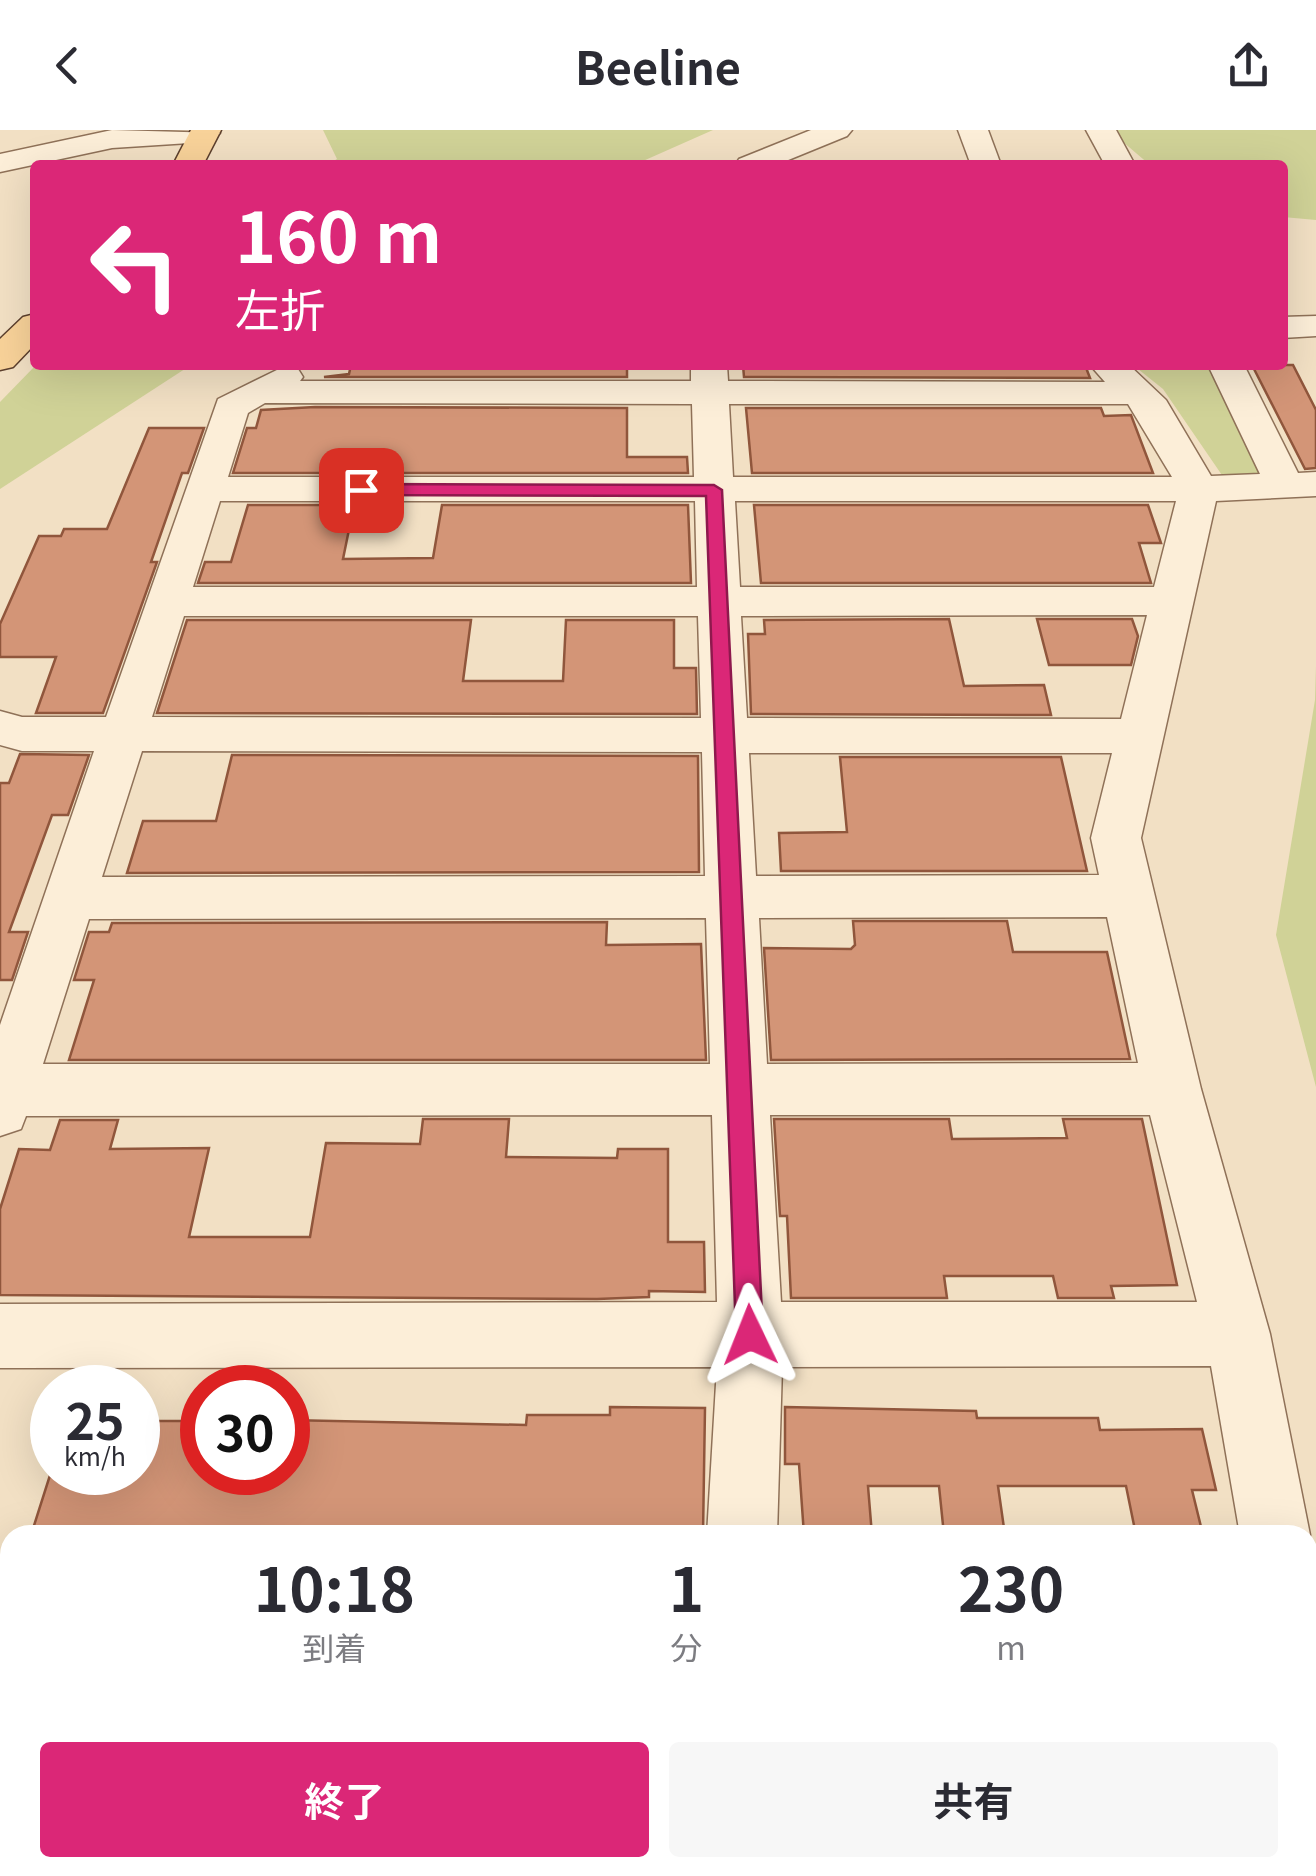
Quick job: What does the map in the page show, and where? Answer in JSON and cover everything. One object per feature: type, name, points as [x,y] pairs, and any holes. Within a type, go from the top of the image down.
[{"type":"main road","points":[[190,160],[205,131]]},
{"type":"main road","points":[[0,360],[30,329]]},
{"type":"street","points":[[762,160],[836,130]]},
{"type":"street","points":[[973,130],[984,160]]},
{"type":"street","points":[[1101,130],[1117,160]]},
{"type":"street","points":[[0,163],[50,139],[205,131]]},
{"type":"street","points":[[1288,328],[1316,326]]},
{"type":"street","points":[[300,370],[231,407],[67,898],[4,1100],[740,1090],[1172,1089]]},
{"type":"street","points":[[204,489],[1199,490],[1300,485],[1229,370]]},
{"type":"street","points":[[255,392],[710,379],[1124,379],[1187,461],[1199,490],[1116,838],[1172,1089],[1238,1334],[1273,1525]]},
{"type":"street","points":[[710,379],[750,1335],[743,1525]]},
{"type":"street","points":[[167,602],[1172,601]]},
{"type":"street","points":[[0,728],[22,734],[1139,736]]},
{"type":"street","points":[[67,898],[1127,896]]},
{"type":"street","points":[[0,1336],[1238,1334]]},
{"type":"green space","points":[[323,130],[713,130],[645,160],[337,159]]},
{"type":"green space","points":[[1109,130],[1316,130],[1316,220],[1288,217],[1288,160],[1144,160]]},
{"type":"green space","points":[[31,370],[183,370],[0,489],[0,402]]},
{"type":"green space","points":[[1139,370],[1216,370],[1268,471],[1257,478],[1226,481],[1163,389]]},
{"type":"green space","points":[[1316,666],[1316,1087],[1276,935],[1315,700]]},
{"type":"building","points":[[1288,365],[1293,365],[1316,410],[1316,468],[1305,469],[1255,370],[1288,370]]},
{"type":"building","points":[[350,370],[627,370],[627,377],[324,377],[349,374]]},
{"type":"building","points":[[743,370],[1087,370],[1090,378],[744,377]]},
{"type":"building","points":[[627,408],[627,457],[687,457],[688,473],[233,473],[247,428],[256,428],[261,410]]},
{"type":"building","points":[[746,408],[1101,408],[1104,416],[1131,415],[1153,473],[752,473]]},
{"type":"building","points":[[149,428],[204,428],[188,473],[182,473],[151,562],[157,562],[103,713],[36,713],[56,657],[0,657],[0,624],[39,536],[61,536],[64,529],[107,529]]},
{"type":"building","points":[[248,505],[354,505],[343,559],[433,558],[442,505],[688,505],[691,583],[198,583],[205,562],[231,562]]},
{"type":"building","points":[[754,505],[1148,505],[1161,543],[1139,543],[1151,583],[761,583]]},
{"type":"building","points":[[949,619],[964,686],[1044,685],[1051,715],[751,714],[748,634],[765,634],[764,620]]},
{"type":"building","points":[[1037,619],[1132,619],[1138,636],[1131,665],[1049,665]]},
{"type":"building","points":[[187,620],[471,620],[463,681],[563,681],[566,620],[674,620],[674,668],[696,668],[697,714],[157,713]]},
{"type":"building","points":[[20,754],[89,755],[68,815],[52,815],[9,932],[28,932],[12,980],[0,980],[0,783],[9,783]]},
{"type":"building","points":[[232,755],[698,756],[699,872],[127,873],[143,821],[216,821]]},
{"type":"building","points":[[840,757],[1061,757],[1087,871],[781,871],[779,833],[847,832]]},
{"type":"building","points":[[853,921],[1007,921],[1013,952],[1107,952],[1130,1059],[771,1060],[764,948],[851,949],[855,945]]},
{"type":"building","points":[[607,922],[606,945],[701,944],[706,1060],[69,1060],[94,980],[74,980],[89,932],[109,932],[112,923]]},
{"type":"building","points":[[423,1119],[509,1119],[506,1157],[617,1158],[618,1149],[668,1149],[668,1242],[704,1242],[705,1292],[649,1291],[649,1297],[597,1299],[0,1295],[0,1209],[19,1149],[50,1150],[60,1120],[118,1120],[110,1149],[209,1148],[189,1237],[310,1237],[326,1143],[420,1144]]},
{"type":"building","points":[[774,1119],[949,1119],[952,1139],[1067,1138],[1063,1119],[1142,1119],[1177,1285],[1111,1286],[1114,1298],[1058,1298],[1053,1276],[944,1276],[947,1298],[791,1298],[787,1216],[780,1216]]},
{"type":"building","points":[[610,1407],[705,1408],[703,1525],[34,1525],[44,1495],[160,1495],[160,1421],[180,1421],[180,1495],[310,1495],[310,1420],[526,1425],[527,1415],[610,1415]]},
{"type":"building","points":[[785,1407],[976,1411],[977,1418],[1098,1418],[1100,1430],[1202,1429],[1216,1490],[1192,1490],[1201,1525],[1134,1525],[1126,1486],[998,1486],[1004,1525],[943,1525],[939,1486],[868,1486],[871,1525],[803,1525],[799,1464],[785,1464]]},
{"type":"route","points":[[361,490],[714,490],[750,1335]]}]
